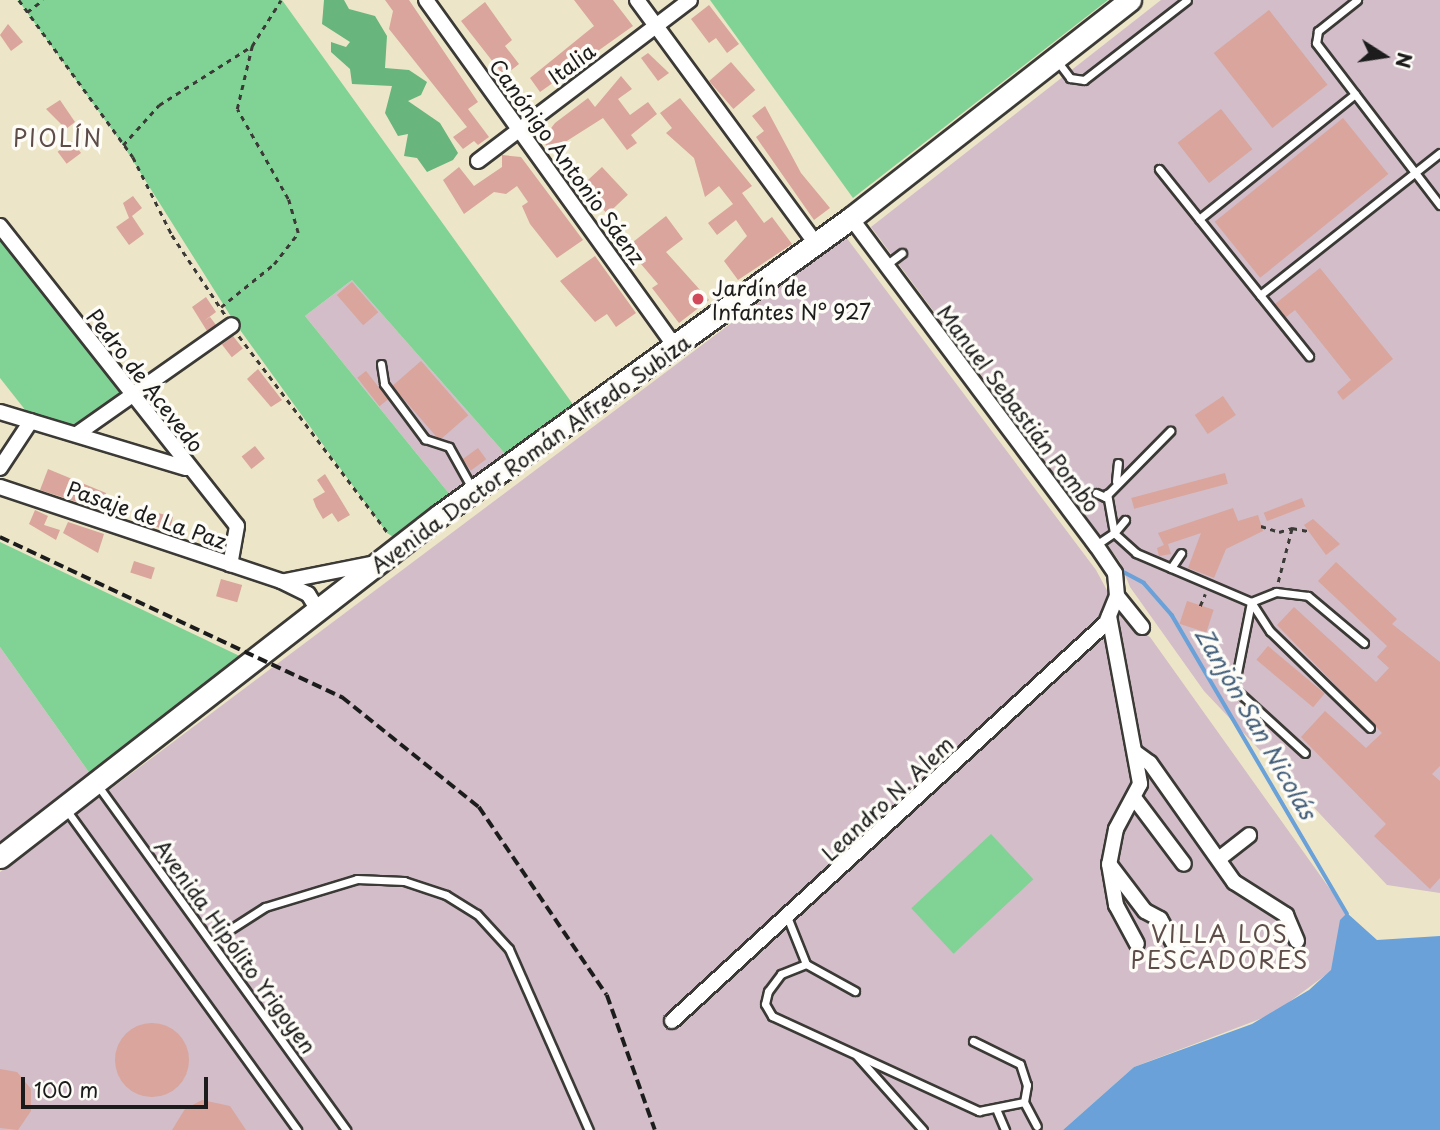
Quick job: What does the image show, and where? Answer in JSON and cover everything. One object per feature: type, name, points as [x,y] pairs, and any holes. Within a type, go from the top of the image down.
[{"type":"main road","name":"Avenida Doctor Román Alfredo Subiza","points":[[0,857],[437,518],[851,218],[1130,0]]},
{"type":"street","name":"Canónigo Antonio Sáenz","points":[[426,0],[675,346]]},
{"type":"street","points":[[637,0],[815,242]]},
{"type":"street","name":"Italia","points":[[478,161],[690,0]]},
{"type":"street","name":"Manuel Sebastián Pombo","points":[[851,218],[1096,545],[1115,573],[1117,596],[1142,627]]},
{"type":"street","name":"Pedro de Acevedo","points":[[0,226],[187,468],[237,526],[230,564]]},
{"type":"street","points":[[77,434],[130,394],[232,325]]},
{"type":"street","points":[[0,412],[187,468]]},
{"type":"street","points":[[0,468],[32,421]]},
{"type":"street","name":"Pasaje de La Paz","points":[[0,487],[281,581],[308,594],[318,610]]},
{"type":"street","name":"Pasaje de La Paz","points":[[281,581],[305,581],[382,561]]},
{"type":"street","name":"Leandro N. Alem","points":[[672,1021],[788,919],[1109,616],[1117,596]]},
{"type":"street","points":[[1109,616],[1136,753],[1135,799],[1116,829],[1109,864],[1116,905],[1137,944]]},
{"type":"street","points":[[1136,753],[1150,762],[1234,882],[1286,915],[1297,941]]},
{"type":"street","points":[[1135,799],[1184,864]]},
{"type":"street","points":[[1220,859],[1249,835]]},
{"type":"street","points":[[1109,864],[1145,911],[1160,919],[1178,951]]},
{"type":"lane","points":[[1055,58],[1070,78],[1084,80],[1187,0]]},
{"type":"lane","points":[[1357,0],[1318,31],[1316,43],[1440,205]]},
{"type":"lane","points":[[1199,219],[1355,94]]},
{"type":"lane","points":[[1260,295],[1440,153]]},
{"type":"lane","points":[[1159,169],[1309,356]]},
{"type":"lane","points":[[886,265],[902,253]]},
{"type":"lane","points":[[381,364],[384,384],[425,439],[449,447],[474,490]]},
{"type":"lane","points":[[1105,497],[1170,431]]},
{"type":"lane","points":[[1118,463],[1120,476],[1105,497],[1114,533],[1136,554],[1251,602],[1269,631],[1370,728]]},
{"type":"lane","points":[[1096,493],[1105,497]]},
{"type":"lane","points":[[1096,545],[1114,533],[1125,520]]},
{"type":"lane","points":[[1171,568],[1181,553]]},
{"type":"lane","points":[[1251,602],[1276,592],[1308,596],[1364,643]]},
{"type":"lane","points":[[1251,602],[1234,688],[1305,753]]},
{"type":"lane","name":"Avenida Hipólito Yrigoyen","points":[[96,783],[346,1130]]},
{"type":"lane","points":[[65,807],[297,1130]]},
{"type":"lane","points":[[212,941],[265,907],[357,879],[404,881],[446,895],[477,914],[509,949],[589,1130]]},
{"type":"lane","points":[[788,919],[806,964],[855,991]]},
{"type":"lane","points":[[806,964],[781,974],[765,1004],[772,1016],[952,1101],[997,1111],[1024,1102]]},
{"type":"lane","points":[[973,1041],[1020,1064],[1027,1084],[1024,1102],[1037,1126]]},
{"type":"lane","points":[[854,1053],[923,1130]]},
{"type":"lane","points":[[997,1111],[1005,1130]]},
{"type":"path","points":[[19,0],[123,145],[220,308],[401,546]]},
{"type":"path","points":[[27,12],[43,0]]},
{"type":"path","points":[[220,308],[298,233],[288,199],[240,123],[237,94],[252,46],[281,0]]},
{"type":"path","points":[[123,145],[159,105],[252,46]]},
{"type":"path","points":[[1262,526],[1279,532],[1292,528],[1308,531]]},
{"type":"path","points":[[1276,592],[1292,528]]},
{"type":"path","points":[[1200,606],[1208,584]]},
{"type":"shaded area","points":[[1161,0],[1440,0],[1440,893],[1387,885],[1204,691],[1130,587],[1120,562],[871,227]]},
{"type":"shaded area","points":[[846,237],[1096,570],[1123,620],[1150,637],[1347,913],[1331,971],[1273,1014],[1134,1067],[1063,1130],[0,1130],[0,872]]},
{"type":"shaded area","points":[[352,280],[508,457],[451,496],[305,316]]},
{"type":"shaded area","points":[[0,647],[93,778],[0,851]]},
{"type":"green space","points":[[18,0],[282,0],[577,410],[508,457],[352,280],[305,316],[451,496],[395,538],[387,533],[235,323],[123,145]]},
{"type":"green space","points":[[324,0],[344,0],[349,9],[375,16],[387,36],[385,68],[409,70],[427,82],[421,95],[408,101],[440,123],[458,153],[453,160],[427,172],[417,158],[404,156],[408,134],[398,136],[385,113],[392,86],[352,84],[350,69],[331,52],[331,42],[346,47],[350,42],[322,24]]},
{"type":"green space","points":[[710,0],[1108,0],[853,198]]},
{"type":"green space","points":[[0,237],[121,394],[75,426],[26,411],[0,378]]},
{"type":"green space","points":[[0,542],[246,659],[93,778],[0,647]]},
{"type":"green space","points":[[991,834],[1033,879],[954,954],[911,908]]},
{"type":"water","points":[[1347,913],[1377,940],[1440,936],[1440,1130],[1063,1130],[1134,1067],[1252,1024],[1309,990],[1331,970],[1340,920]]},
{"type":"building","points":[[385,0],[409,0],[478,102],[468,109],[489,137],[478,145],[474,141],[463,149],[453,137],[467,127],[389,29],[393,11]]},
{"type":"building","points":[[574,0],[613,0],[633,26],[540,92],[530,78],[594,26]]},
{"type":"building","points":[[485,2],[512,40],[505,46],[519,64],[504,76],[461,21]]},
{"type":"building","points":[[709,5],[739,44],[727,53],[716,38],[709,43],[691,19]]},
{"type":"building","points":[[1269,10],[1327,85],[1272,128],[1214,53]]},
{"type":"building","points":[[8,24],[23,42],[11,51],[0,35]]},
{"type":"building","points":[[648,53],[669,73],[658,81],[641,58]]},
{"type":"building","points":[[731,62],[755,90],[733,109],[709,81]]},
{"type":"building","points":[[621,76],[632,89],[618,99],[630,115],[648,102],[657,114],[631,135],[637,143],[627,150],[603,118],[551,151],[542,140],[555,123],[588,98],[595,107]]},
{"type":"building","points":[[680,98],[752,186],[742,193],[764,223],[772,217],[792,244],[738,280],[724,261],[747,236],[736,220],[717,235],[708,223],[733,204],[719,186],[705,197],[694,158],[666,133],[672,128],[660,113]]},
{"type":"building","points":[[60,100],[75,122],[66,129],[46,109]]},
{"type":"building","points":[[765,106],[801,173],[830,208],[814,220],[756,137],[764,131],[752,116]]},
{"type":"building","points":[[1221,109],[1252,149],[1209,183],[1178,143]]},
{"type":"building","points":[[1343,118],[1388,174],[1260,278],[1215,222]]},
{"type":"building","points":[[72,141],[81,153],[67,164],[58,152]]},
{"type":"building","points":[[502,155],[521,157],[583,240],[557,258],[530,224],[522,206],[528,202],[517,186],[506,194],[494,192],[464,214],[443,180],[459,167],[474,186],[502,167]]},
{"type":"building","points":[[602,167],[628,195],[607,214],[582,186]]},
{"type":"building","points":[[133,196],[142,208],[132,216],[144,234],[129,245],[116,227],[129,218],[123,203]]},
{"type":"building","points":[[666,216],[683,239],[666,252],[709,300],[679,323],[652,288],[658,284],[635,257],[640,252],[633,242]]},
{"type":"building","points":[[595,256],[636,313],[616,327],[607,314],[595,322],[560,281]]},
{"type":"building","points":[[1320,268],[1393,359],[1343,400],[1337,392],[1351,380],[1295,310],[1286,317],[1275,304]]},
{"type":"building","points":[[352,282],[378,312],[363,325],[337,295]]},
{"type":"building","points":[[206,297],[216,312],[204,321],[210,317],[216,325],[207,331],[192,307]]},
{"type":"building","points":[[233,336],[243,349],[232,357],[222,345]]},
{"type":"building","points":[[421,361],[468,415],[440,440],[392,386]]},
{"type":"building","points":[[258,369],[282,400],[271,407],[247,379]]},
{"type":"building","points":[[366,371],[388,399],[379,406],[357,378]]},
{"type":"building","points":[[1223,396],[1236,415],[1208,434],[1195,415]]},
{"type":"building","points":[[255,446],[265,459],[251,469],[242,456]]},
{"type":"building","points":[[478,448],[486,459],[471,470],[463,459]]},
{"type":"building","points":[[48,469],[106,493],[102,510],[40,490]]},
{"type":"building","points":[[1225,473],[1228,484],[1134,509],[1131,498]]},
{"type":"building","points":[[325,474],[350,515],[338,522],[332,513],[323,519],[313,499],[325,492],[317,480]]},
{"type":"building","points":[[1302,498],[1305,506],[1267,521],[1264,513]]},
{"type":"building","points":[[1233,508],[1238,521],[1258,515],[1263,531],[1226,549],[1214,578],[1188,568],[1201,533],[1168,544],[1171,554],[1159,556],[1157,548],[1164,545],[1158,533]]},
{"type":"building","points":[[142,509],[173,517],[170,530],[139,523]]},
{"type":"building","points":[[35,510],[48,516],[44,525],[60,530],[56,540],[29,524]]},
{"type":"building","points":[[1313,519],[1340,544],[1326,555],[1304,525]]},
{"type":"building","points":[[68,522],[104,534],[98,553],[63,533]]},
{"type":"building","points":[[134,561],[155,568],[151,579],[130,572]]},
{"type":"building","points":[[1336,562],[1397,619],[1392,624],[1440,662],[1440,766],[1432,774],[1440,781],[1440,878],[1430,889],[1374,836],[1386,824],[1301,737],[1325,711],[1366,748],[1382,733],[1277,625],[1294,607],[1376,682],[1389,668],[1377,657],[1387,646],[1318,581]]},
{"type":"building","points":[[221,579],[242,585],[237,602],[216,596]]},
{"type":"building","points":[[1187,601],[1214,610],[1206,632],[1180,624]]},
{"type":"building","points":[[1268,646],[1325,694],[1313,707],[1256,660]]},
{"type":"building","points":[[152,1023],[173,1029],[183,1039],[189,1060],[183,1081],[173,1091],[152,1097],[131,1091],[121,1081],[115,1060],[121,1039],[131,1029]]},
{"type":"building","points":[[0,1069],[17,1072],[31,1089],[31,1111],[18,1130],[0,1128]]},
{"type":"building","points":[[202,1100],[230,1106],[246,1130],[172,1130],[185,1109]]},
{"type":"waterway","name":"Zanjón San Nicolás","points":[[1120,570],[1144,583],[1172,615],[1347,913]]},
{"type":"railway","points":[[0,537],[342,697],[479,807],[607,995],[655,1130]]},
{"type":"place","name":"Jardín de Infantes N° 927","points":[[698,299]]},
{"type":"district","name":"PIOLÍN","points":[[58,138]]},
{"type":"district","name":"VILLA LOS PESCADORES","points":[[1220,947]]}]
